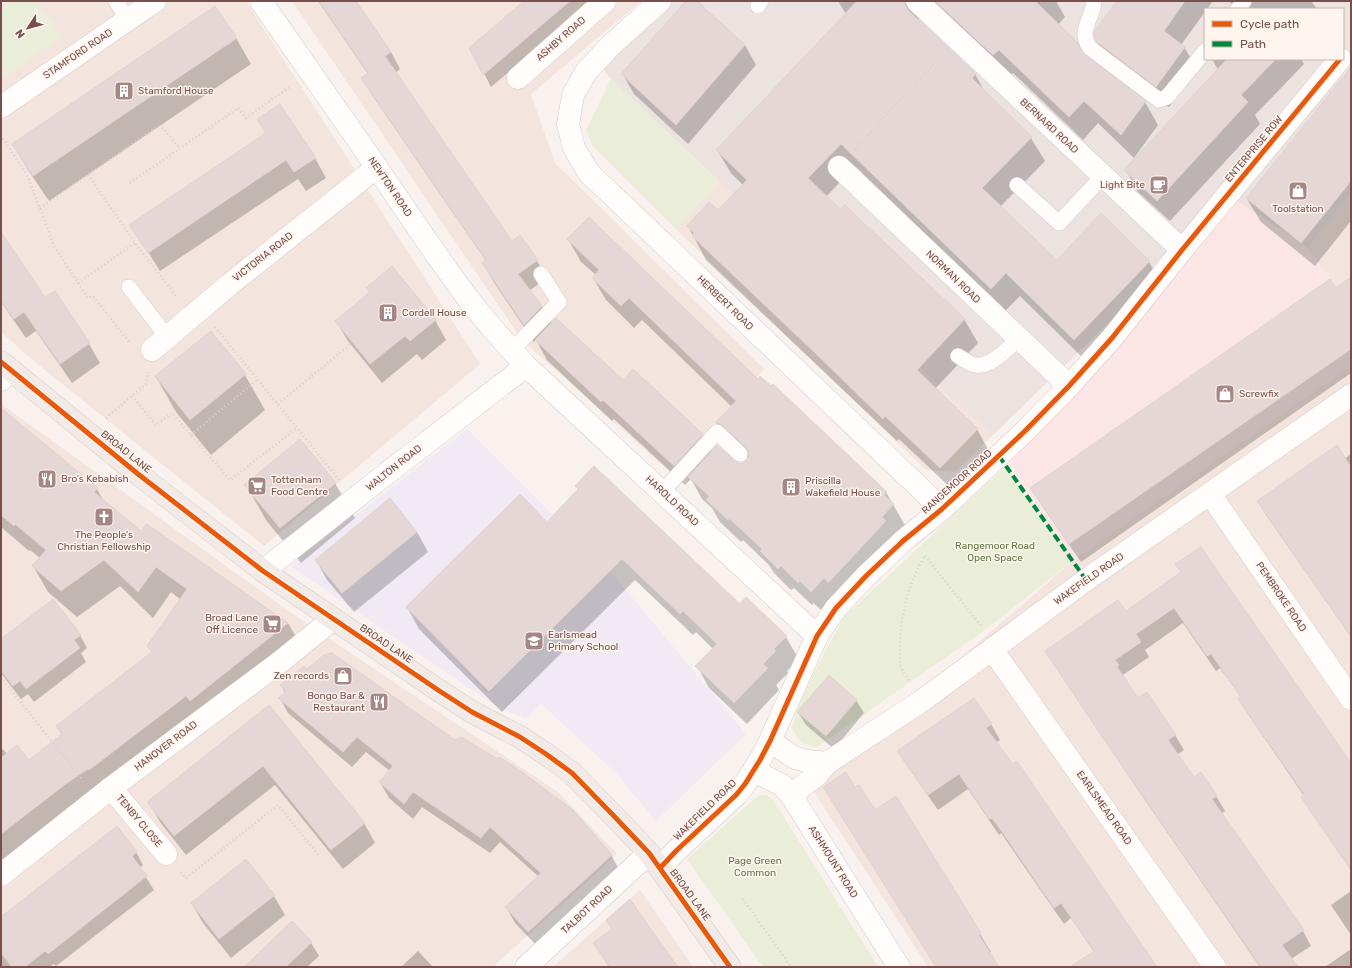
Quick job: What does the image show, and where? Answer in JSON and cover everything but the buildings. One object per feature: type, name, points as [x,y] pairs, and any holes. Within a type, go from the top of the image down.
[{"type":"main road","name":"BROAD LANE","points":[[4,370],[88,433],[144,479],[263,571],[438,690],[472,712],[520,737],[572,773],[612,814],[654,861],[730,967]]},
{"type":"street","name":"STAMFORD ROAD","points":[[1,107],[155,1]]},
{"type":"street","name":"NEWTON ROAD","points":[[261,1],[468,299],[519,358]]},
{"type":"street","name":"ASHBY ROAD","points":[[518,78],[605,1]]},
{"type":"street","name":"HERBERT ROAD","points":[[660,1],[610,46],[586,72],[573,95],[568,124],[574,148],[589,173],[942,509]]},
{"type":"street","name":"BERNARD ROAD","points":[[917,1],[1182,250]]},
{"type":"street","points":[[1344,55],[1351,46]]},
{"type":"street","name":"ENTERPRISE ROW","points":[[1182,250],[1339,60]]},
{"type":"street","name":"VICTORIA ROAD","points":[[159,343],[230,284],[377,167]]},
{"type":"street","name":"NORMAN ROAD","points":[[839,167],[1069,386]]},
{"type":"street","name":"RANGEMOOR ROAD","points":[[770,742],[817,636],[836,608],[866,576],[909,536],[942,509],[1019,437],[1069,386],[1112,338],[1182,250]]},
{"type":"street","name":"HAROLD ROAD","points":[[519,358],[817,636]]},
{"type":"street","name":"WALTON ROAD","points":[[263,571],[354,499],[519,358]]},
{"type":"street","name":"WAKEFIELD ROAD","points":[[790,795],[817,775],[827,763],[923,700],[1086,580],[1351,395]]},
{"type":"street","name":"PEMBROKE ROAD","points":[[1210,494],[1351,699]]},
{"type":"street","name":"HANOVER ROAD","points":[[1,875],[104,793],[280,662],[333,619]]},
{"type":"street","name":"EARLSMEAD ROAD","points":[[992,649],[1215,967]]},
{"type":"street","points":[[770,742],[795,758],[827,763]]},
{"type":"street","name":"WAKEFIELD ROAD","points":[[654,861],[677,850],[736,795],[754,771],[770,742]]},
{"type":"street","name":"ASHMOUNT ROAD","points":[[754,771],[782,785],[790,795],[899,967]]},
{"type":"street","name":"TENBY CLOSE","points":[[104,793],[166,854]]},
{"type":"street","name":"TALBOT ROAD","points":[[526,967],[654,861]]},
{"type":"lane","points":[[116,1],[128,20]]},
{"type":"lane","points":[[1094,1],[1084,33],[1084,39],[1087,44],[1090,48],[1159,100],[1167,97],[1204,52]]},
{"type":"lane","points":[[1017,185],[1059,222],[1103,176]]},
{"type":"lane","points":[[519,358],[559,302],[541,274]]},
{"type":"lane","points":[[129,287],[159,343]]},
{"type":"lane","points":[[958,356],[976,365],[989,363],[1006,352],[1018,339]]},
{"type":"lane","points":[[662,492],[717,432],[740,454]]},
{"type":"path","points":[[839,167],[957,39]]},
{"type":"path","points":[[130,183],[238,108],[246,118],[310,72]]},
{"type":"path","points":[[40,208],[158,126],[163,128],[180,149]]},
{"type":"path","points":[[1,135],[28,177],[54,246],[88,298],[93,296],[129,342],[159,343],[146,384],[88,433]]},
{"type":"path","points":[[88,175],[135,243],[258,379],[354,499]]},
{"type":"path","points":[[78,283],[135,243]]},
{"type":"path","points":[[278,404],[353,342]]},
{"type":"path","points":[[191,435],[258,379]]},
{"type":"path","points":[[132,396],[156,425],[172,413],[230,480],[297,428]]},
{"type":"path","points":[[909,536],[985,630],[992,649]]},
{"type":"path","points":[[923,700],[903,671],[900,664],[900,629],[911,585],[925,556]]},
{"type":"path","points":[[1,677],[104,793]]},
{"type":"path","points":[[166,854],[186,878],[278,805],[320,857]]},
{"type":"path","points":[[742,899],[792,967]]},
{"type":"shaded area","points":[[1,1],[246,1],[480,364],[264,546],[35,362],[1,332]]},
{"type":"shaded area","points":[[292,1],[641,1],[531,94],[555,163],[764,369],[670,472],[522,340]]},
{"type":"shaded area","points":[[649,1],[1351,1],[1351,193],[1308,248],[1236,200],[992,436],[611,79],[591,53]]},
{"type":"shaded area","points":[[719,181],[829,282],[992,436],[955,472],[926,470],[676,229]]},
{"type":"shaded area","points":[[1351,193],[1351,308],[1308,248]]},
{"type":"shaded area","points":[[1236,200],[1308,248],[1351,308],[1351,366],[1074,560],[1010,463]]},
{"type":"shaded area","points":[[1351,366],[1351,967],[928,967],[811,787],[1074,560]]},
{"type":"shaded area","points":[[1,404],[304,622],[558,792],[617,854],[493,967],[1,967]]},
{"type":"shaded area","name":"Earlsmead Primary School","points":[[467,429],[616,578],[746,734],[656,821],[615,772],[541,704],[526,719],[494,705],[290,566]]},
{"type":"shaded area","points":[[640,890],[693,967],[553,967]]},
{"type":"green space","points":[[13,1],[36,1],[62,36],[1,79],[1,9]]},
{"type":"green space","points":[[611,79],[719,181],[676,229],[592,145],[586,130]]},
{"type":"green space","name":"Rangemoor Road Open Space","points":[[1005,467],[1074,560],[985,630],[817,747],[804,744],[792,729],[797,709],[814,673],[844,617]]},
{"type":"green space","name":"Page Green Common","points":[[759,795],[767,795],[773,800],[878,967],[763,967],[687,859]]},
{"type":"marked path","points":[[999,456],[1086,580]]},
{"type":"cycle path","points":[[660,868],[677,850],[736,795],[745,784],[770,741],[817,636],[836,608],[866,576],[903,541],[942,509],[1024,432],[1069,386],[1112,338],[1182,250],[1339,60]]},
{"type":"cycle path","points":[[1,362],[138,474],[263,571],[438,690],[472,712],[520,737],[572,773],[649,853],[730,967]]},
{"type":"place","name":"Stamford House","points":[[124,91]]},
{"type":"place","name":"Light Bite","points":[[1159,185]]},
{"type":"place","name":"Toolstation","points":[[1298,191]]},
{"type":"place","name":"Cordell House","points":[[388,313]]},
{"type":"place","name":"Screwfix","points":[[1225,394]]},
{"type":"place","name":"Bro's Kebabish","points":[[47,479]]},
{"type":"place","name":"Tottenham Food Centre","points":[[257,486]]},
{"type":"place","name":"Priscilla Wakefield House","points":[[791,487]]},
{"type":"place","name":"The People's Christian Fellowship","points":[[104,517]]},
{"type":"place","name":"Broad Lane Off Licence","points":[[272,624]]},
{"type":"place","name":"Earlsmead Primary School","points":[[534,641]]},
{"type":"place","name":"Zen records","points":[[343,676]]},
{"type":"place","name":"Bongo Bar & Restaurant","points":[[379,702]]}]
